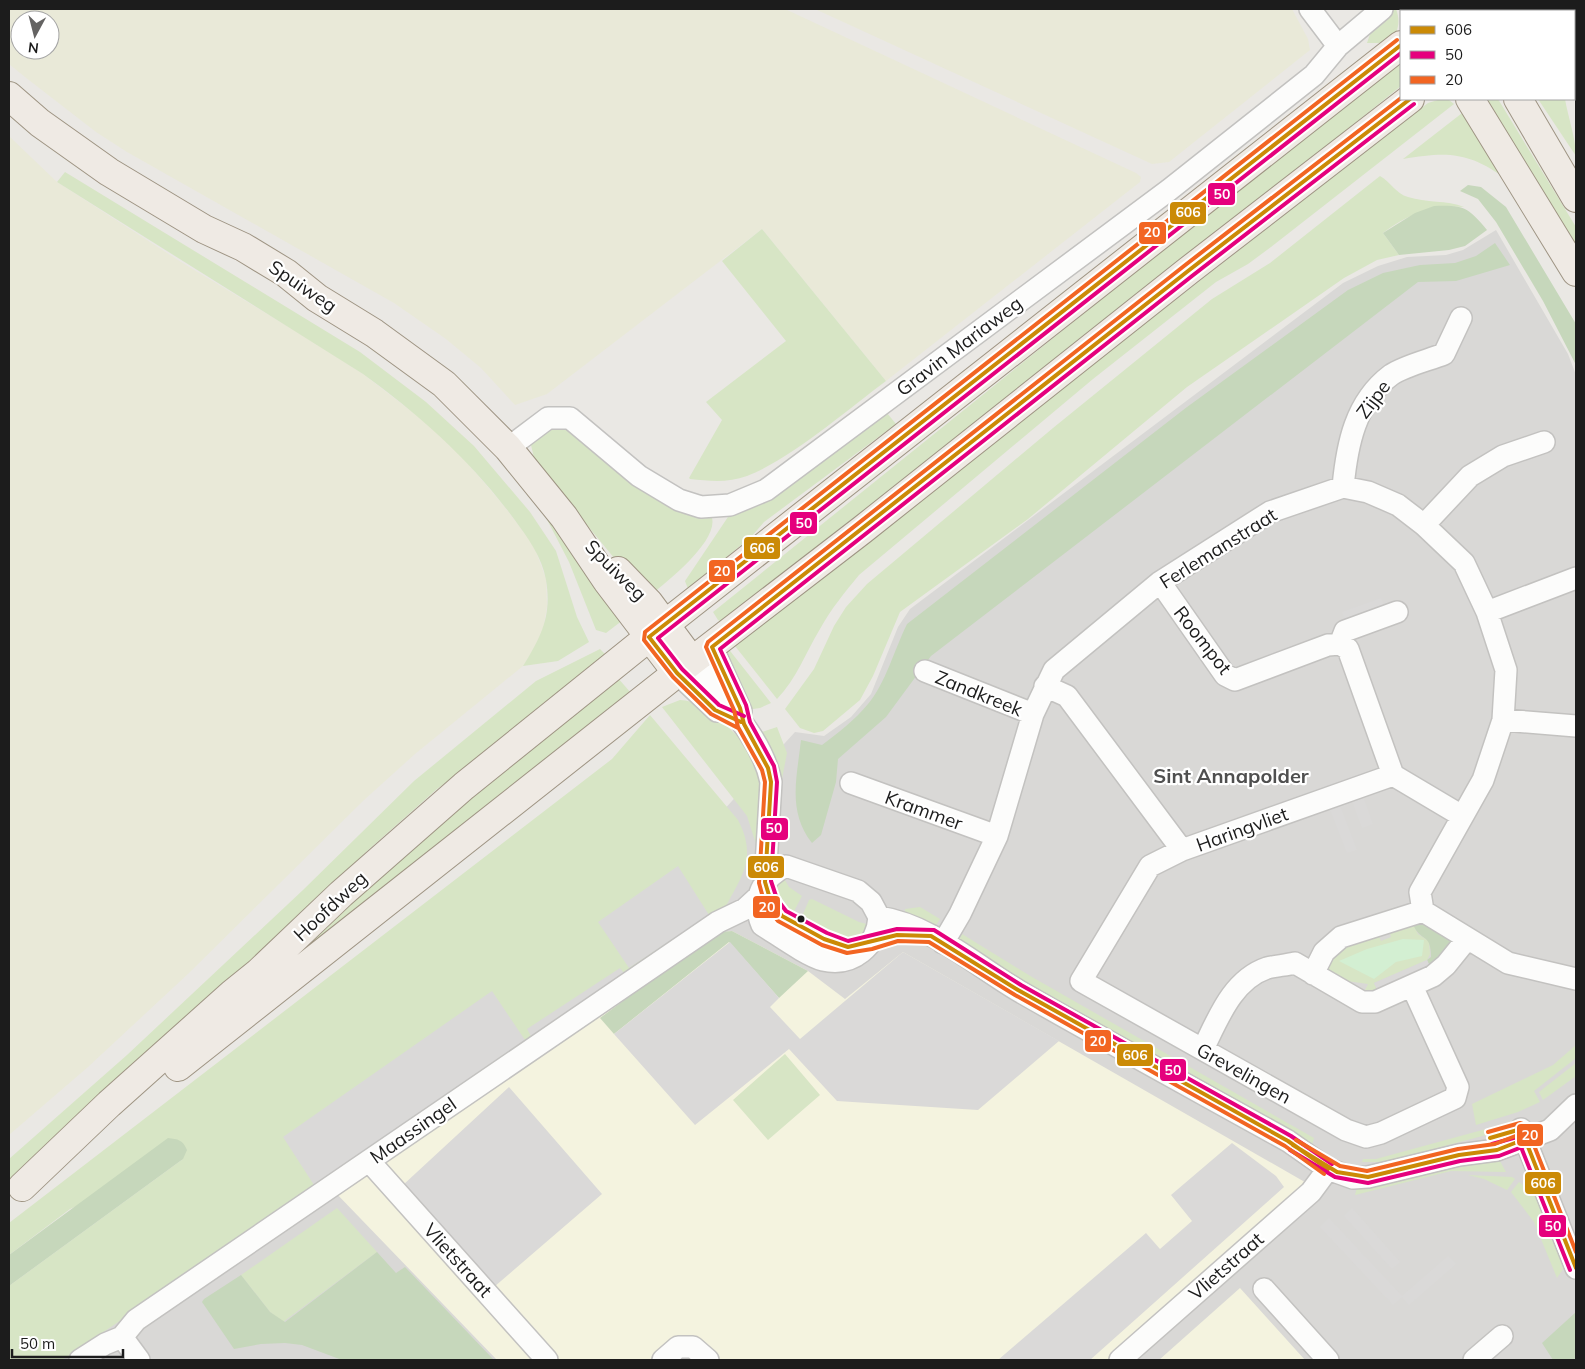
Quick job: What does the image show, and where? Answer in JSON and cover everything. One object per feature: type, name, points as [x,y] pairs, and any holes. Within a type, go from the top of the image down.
[{"type":"main road","name":"Hoofdweg","points":[[15,1193],[109,1104],[258,973],[342,894],[457,793],[657,631],[1400,46]]},
{"type":"main road","name":"Spuiweg","points":[[9,96],[40,123],[109,172],[204,229],[243,247],[286,273],[317,298],[374,333],[444,384],[508,448],[564,517],[649,603],[657,631]]},
{"type":"main road","name":"Hoofdweg","points":[[15,1193],[148,1093],[194,1052],[693,660],[862,530],[1195,265],[1409,100]]},
{"type":"main road","points":[[1471,100],[1576,272]]},
{"type":"main road","points":[[1519,100],[1576,198]]},
{"type":"main road","points":[[657,631],[693,660]]},
{"type":"street","points":[[1310,9],[1338,46]]},
{"type":"street","name":"Gravin Mariaweg","points":[[508,448],[548,418],[570,418],[639,476],[679,500],[701,507],[730,505],[766,490],[1169,190],[1314,75],[1338,46],[1382,9]]},
{"type":"street","name":"Zijpe","points":[[1343,487],[1347,449],[1357,418],[1372,394],[1392,374],[1444,354],[1461,318]]},
{"type":"street","points":[[1424,525],[1470,476],[1502,456],[1544,442]]},
{"type":"street","points":[[1343,487],[1368,492],[1398,505],[1424,525],[1464,564],[1487,612],[1506,670],[1503,720],[1483,780],[1420,892],[1423,911],[1508,963],[1576,979]]},
{"type":"street","name":"Ferlemanstraat","points":[[937,940],[960,914],[997,836],[1033,714],[1054,670],[1160,582],[1270,512],[1343,487]]},
{"type":"street","points":[[1487,612],[1576,578]]},
{"type":"street","name":"Roompot","points":[[1160,582],[1225,675],[1235,680],[1328,645],[1340,644]]},
{"type":"street","points":[[1397,612],[1345,631],[1340,644],[1348,649],[1393,775],[1462,816]]},
{"type":"street","points":[[693,660],[715,710],[744,724]]},
{"type":"street","points":[[693,660],[740,708],[744,724],[768,768],[771,782],[770,820],[758,908],[762,925]]},
{"type":"street","name":"Zandkreek","points":[[925,671],[1033,714]]},
{"type":"street","name":"Haringvliet","points":[[1045,686],[1067,696],[1182,850],[1393,775]]},
{"type":"street","points":[[1503,720],[1576,726]]},
{"type":"street","name":"Krammer","points":[[851,783],[997,836]]},
{"type":"street","points":[[770,820],[786,866]]},
{"type":"street","name":"Grevelingen","points":[[1182,850],[1150,866],[1081,981],[1346,1130],[1366,1137],[1381,1133],[1455,1098],[1458,1087],[1412,986]]},
{"type":"street","points":[[786,866],[858,890],[871,902],[879,917],[876,935],[871,943],[855,958],[832,961],[821,960],[762,925],[737,921],[708,929],[745,909],[774,872],[786,866]]},
{"type":"street","points":[[1312,974],[1324,952],[1341,937],[1423,911]]},
{"type":"street","points":[[879,917],[899,920],[937,940],[1018,990],[1288,1141],[1328,1169],[1353,1178],[1368,1177],[1459,1155],[1497,1150],[1576,1097]]},
{"type":"street","name":"Maassingel","points":[[80,1360],[105,1344],[122,1337],[136,1320],[708,929]]},
{"type":"street","points":[[871,943],[897,935],[937,940]]},
{"type":"street","points":[[1203,1049],[1234,990],[1267,968],[1295,963],[1362,1002],[1375,1002],[1433,976],[1467,939]]},
{"type":"street","points":[[1523,1134],[1550,1130],[1576,1105]]},
{"type":"street","points":[[1523,1134],[1576,1268]]},
{"type":"street","name":"Vlietstraat","points":[[369,1160],[547,1360]]},
{"type":"street","name":"Vlietstraat","points":[[1120,1360],[1311,1192],[1328,1169]]},
{"type":"street","points":[[1264,1289],[1328,1360]]},
{"type":"street","points":[[1474,1360],[1502,1336]]},
{"type":"street","points":[[122,1337],[139,1360]]},
{"type":"street","points":[[663,1360],[678,1347],[693,1348],[708,1360]]},
{"type":"street","points":[[552,1360],[559,1354],[565,1360]]},
{"type":"shaded area","points":[[9,9],[785,9],[1141,177],[1140,182],[886,381],[762,229],[547,394],[515,405],[481,368],[446,339],[394,303],[127,152],[96,132],[9,64]]},
{"type":"shaded area","points":[[815,9],[1292,9],[1308,39],[1310,50],[1169,162],[1152,164]]},
{"type":"shaded area","points":[[9,136],[57,182],[181,262],[363,374],[429,425],[458,452],[504,506],[534,546],[546,579],[547,606],[542,636],[523,666],[415,754],[363,801],[189,973],[88,1067],[9,1135]]},
{"type":"shaded area","points":[[1468,185],[1481,187],[1506,207],[1576,324],[1576,365],[1543,301],[1496,222],[1478,199],[1460,191]]},
{"type":"shaded area","points":[[1434,206],[1452,206],[1465,209],[1475,216],[1487,230],[1465,246],[1449,250],[1399,255],[1383,233],[1415,213]]},
{"type":"shaded area","points":[[1496,230],[1568,354],[1576,375],[1576,1360],[9,1360],[9,1357],[678,860],[795,732],[824,736],[851,717],[871,694],[898,627],[910,609],[1343,283],[1378,266],[1407,257],[1446,255],[1463,250]]},
{"type":"shaded area","points":[[1495,243],[1510,265],[1456,281],[1418,282],[931,656],[886,717],[838,759],[836,782],[821,835],[812,843],[804,831],[796,806],[796,780],[801,740],[822,745],[863,710],[880,687],[907,624],[1187,407],[1348,290],[1383,273],[1420,265],[1455,263],[1476,256]]},
{"type":"shaded area","points":[[1381,598],[1388,615],[1349,630],[1342,612]]},
{"type":"shaded area","points":[[1362,794],[1373,824],[1362,828],[1351,798]]},
{"type":"shaded area","points":[[1339,803],[1357,850],[1347,853],[1329,807]]},
{"type":"shaded area","points":[[678,866],[709,915],[629,968],[598,922]]},
{"type":"shaded area","points":[[1422,920],[1451,940],[1452,944],[1432,971],[1427,960],[1431,957],[1429,944],[1419,934],[1413,924]]},
{"type":"shaded area","points":[[732,931],[808,971],[845,999],[903,952],[1310,1185],[1119,1360],[497,1360],[333,1190],[713,934]]},
{"type":"shaded area","points":[[732,931],[808,971],[779,998],[729,942],[614,1034],[600,1018],[696,947],[721,932]]},
{"type":"shaded area","points":[[730,942],[779,998],[770,1007],[800,1039],[903,952],[1059,1041],[978,1110],[837,1101],[789,1049],[695,1125],[614,1034]]},
{"type":"shaded area","points":[[1427,960],[1432,971],[1379,994],[1374,983]]},
{"type":"shaded area","points":[[620,968],[627,977],[533,1040],[527,1029]]},
{"type":"shaded area","points":[[492,991],[525,1040],[314,1185],[283,1137]]},
{"type":"shaded area","points":[[509,1087],[602,1194],[494,1287],[403,1185]]},
{"type":"shaded area","points":[[168,1138],[184,1144],[187,1150],[183,1159],[9,1286],[9,1255]]},
{"type":"shaded area","points":[[1232,1143],[1276,1176],[1284,1187],[1090,1360],[998,1360],[1146,1233],[1160,1249],[1192,1221],[1171,1195]]},
{"type":"shaded area","points":[[1352,1208],[1400,1262],[1392,1269],[1344,1216]]},
{"type":"shaded area","points":[[1329,1218],[1402,1296],[1448,1256],[1456,1264],[1409,1305],[1402,1297],[1393,1305],[1320,1227]]},
{"type":"shaded area","points":[[377,1252],[396,1273],[405,1267],[494,1360],[342,1360],[302,1345],[285,1343],[261,1344],[234,1349],[202,1302],[241,1275],[270,1312],[285,1322]]},
{"type":"shaded area","points":[[1240,1288],[1305,1360],[1159,1360]]},
{"type":"shaded area","points":[[1576,1312],[1576,1360],[1553,1360],[1542,1343]]},
{"type":"green space","points":[[1396,9],[1398,14],[1398,23],[1397,31],[1390,43],[1367,43],[1374,22]]},
{"type":"green space","points":[[1400,59],[1400,87],[1053,366],[722,622],[718,620],[713,612]]},
{"type":"green space","points":[[1438,100],[1449,100],[1454,104],[1271,247],[1248,264],[1216,282],[1093,379],[859,575],[829,615],[795,674],[777,699],[731,641],[1075,378],[1428,103]]},
{"type":"green space","points":[[1485,100],[1499,100],[1576,227],[1576,253]]},
{"type":"green space","points":[[1539,100],[1565,100],[1575,142],[1576,156]]},
{"type":"green space","points":[[1466,110],[1509,181],[1482,164],[1459,156],[1433,155],[1403,159]]},
{"type":"green space","points":[[65,172],[360,352],[426,402],[474,446],[530,512],[556,551],[577,617],[589,642],[558,661],[523,666],[544,626],[547,605],[546,580],[538,556],[529,541],[481,478],[425,423],[363,374],[57,182]]},
{"type":"green space","points":[[1380,176],[1404,195],[1415,199],[1451,203],[1464,207],[1442,207],[1421,212],[1402,220],[1383,233],[1399,255],[1377,260],[1344,278],[1187,387],[1028,519],[900,612],[873,676],[860,700],[823,731],[814,733],[800,728],[785,709],[814,669],[834,626],[846,607],[867,584],[1053,428],[1212,299],[1270,263]]},
{"type":"green space","points":[[762,229],[886,381],[800,446],[764,468],[733,480],[690,479],[722,420],[706,402],[786,341],[722,261]]},
{"type":"green space","points":[[887,413],[896,424],[764,522],[752,536],[688,589],[685,581],[732,511]]},
{"type":"green space","points":[[562,424],[712,518],[712,527],[700,549],[680,570],[652,594],[624,570],[535,462],[531,445],[534,435]]},
{"type":"green space","points":[[541,508],[623,620],[606,633],[596,630],[569,562]]},
{"type":"green space","points":[[727,647],[771,703],[760,708],[746,710],[724,653]]},
{"type":"green space","points":[[600,649],[609,658],[502,742],[437,789],[367,851],[295,925],[9,1186],[9,1159],[127,1055],[303,890],[414,781],[536,681]]},
{"type":"green space","points":[[617,677],[631,693],[301,956],[294,956],[424,833]]},
{"type":"green space","points":[[680,700],[691,702],[713,714],[734,732],[760,759],[764,849],[756,844],[747,816],[662,707]]},
{"type":"green space","points":[[650,715],[738,820],[744,834],[747,858],[744,869],[722,914],[62,1360],[9,1360],[9,1286],[183,1159],[70,1209],[9,1255],[9,1223],[612,759]]},
{"type":"green space","points":[[777,727],[787,753],[782,779],[772,754],[759,733]]},
{"type":"green space","points":[[782,875],[789,887],[802,896],[791,917],[780,906],[775,893],[773,882]]},
{"type":"green space","points":[[812,899],[859,922],[870,925],[865,936],[840,939],[800,921],[809,900]]},
{"type":"green space","points":[[920,907],[940,919],[932,932],[904,919],[905,909]]},
{"type":"green space","points":[[1413,924],[1418,934],[1429,941],[1430,954],[1427,960],[1374,983],[1379,994],[1362,996],[1368,984],[1333,979],[1327,972],[1326,964],[1340,944],[1378,934],[1381,941],[1391,937],[1389,930]]},
{"type":"green space","points":[[962,934],[1032,977],[1314,1138],[1312,1145],[956,945]]},
{"type":"green space","points":[[1403,939],[1424,940],[1422,956],[1396,962],[1374,979],[1339,961],[1367,949]]},
{"type":"green space","points":[[1576,1045],[1576,1058],[1534,1091],[1540,1102],[1518,1112],[1476,1125],[1472,1104],[1553,1065]]},
{"type":"green space","points":[[785,1054],[820,1095],[768,1140],[733,1100]]},
{"type":"green space","points":[[1576,1063],[1576,1076],[1543,1100],[1539,1092]]},
{"type":"green space","points":[[1486,1129],[1490,1134],[1384,1162],[1362,1162],[1363,1159],[1376,1159]]},
{"type":"green space","points":[[1496,1154],[1506,1172],[1451,1171],[1355,1195],[1358,1183]]},
{"type":"green space","points":[[1468,1175],[1512,1177],[1515,1179],[1507,1190],[1484,1179]]},
{"type":"green space","points":[[1519,1182],[1540,1198],[1566,1265],[1557,1278],[1534,1222],[1511,1192]]},
{"type":"green space","points":[[337,1208],[377,1252],[283,1322],[270,1312],[241,1275]]},
{"type":"transit line","name":"20","points":[[738,728],[711,714],[673,677],[644,640],[645,632],[1397,40]]},
{"type":"transit line","name":"606","points":[[741,722],[715,710],[677,673],[649,637],[1400,46]]},
{"type":"transit line","name":"50","points":[[744,716],[719,705],[682,669],[658,638],[1400,54]]},
{"type":"transit line","name":"20","points":[[1324,1174],[1285,1146],[1015,995],[929,942],[898,941],[872,949],[847,953],[822,945],[778,921],[765,905],[759,883],[765,782],[762,770],[738,727],[734,710],[706,647],[708,642],[1184,266],[1400,99]]},
{"type":"transit line","name":"606","points":[[1328,1169],[1288,1141],[1018,990],[931,936],[897,935],[848,947],[824,939],[782,916],[771,902],[765,882],[771,782],[768,768],[744,724],[740,708],[712,647],[1188,271],[1409,100]]},
{"type":"transit line","name":"50","points":[[1332,1164],[1291,1136],[1021,985],[934,930],[897,929],[848,941],[827,933],[786,911],[777,899],[771,881],[777,782],[774,766],[750,722],[746,705],[720,649],[1192,276],[1414,104]]},
{"type":"transit line","name":"20","points":[[1488,1132],[1520,1123],[1526,1125],[1576,1252]]},
{"type":"transit line","name":"606","points":[[1490,1138],[1521,1129],[1576,1268]]},
{"type":"transit line","name":"20","points":[[1296,1140],[1340,1166],[1367,1171],[1458,1149],[1495,1144],[1523,1133]]},
{"type":"transit line","name":"50","points":[[1492,1144],[1517,1137],[1570,1270]]},
{"type":"transit line","name":"606","points":[[1293,1145],[1337,1172],[1368,1177],[1459,1155],[1497,1150],[1525,1139]]},
{"type":"transit line","name":"50","points":[[1290,1150],[1335,1177],[1368,1183],[1460,1161],[1499,1156],[1527,1145]]},
{"type":"district","name":"Sint Annapolder","points":[[1231,775]]}]
